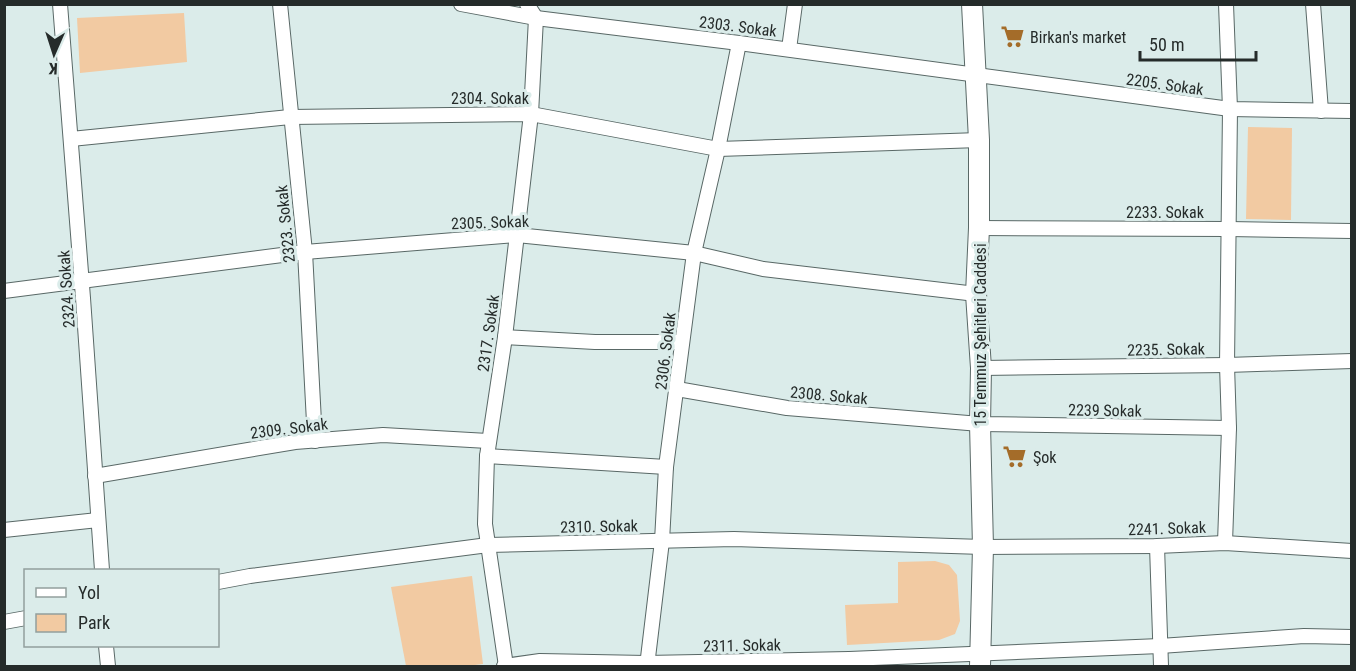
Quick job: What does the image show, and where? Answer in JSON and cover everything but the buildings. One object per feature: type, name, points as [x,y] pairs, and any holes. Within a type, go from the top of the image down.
[{"type":"main road","name":"15 Temmuz Şehitleri Caddesi","points":[[972,4],[980,140],[976,294],[981,368],[983,547],[981,660]]},
{"type":"street","name":"2324. Sokak","points":[[60,4],[102,569]]},
{"type":"street","name":"2323. Sokak","points":[[280,4],[305,252],[315,441]]},
{"type":"street","name":"2303. Sokak","points":[[461,4],[536,18],[976,75]]},
{"type":"street","points":[[527,4],[536,18]]},
{"type":"street","points":[[789,50],[795,4]]},
{"type":"street","points":[[1225,543],[1229,428],[1227,365],[1230,109],[1226,4]]},
{"type":"street","points":[[1313,4],[1321,111]]},
{"type":"street","name":"2317. Sokak","points":[[505,666],[485,524],[487,456],[505,338],[531,114],[536,18]]},
{"type":"street","name":"2306. Sokak","points":[[646,665],[662,541],[666,467],[694,253],[739,43]]},
{"type":"street","name":"2205. Sokak","points":[[976,75],[1230,109],[1352,111]]},
{"type":"street","name":"2304. Sokak","points":[[71,139],[290,117],[531,114],[718,149],[980,140]]},
{"type":"street","name":"2233. Sokak","points":[[979,228],[1352,231]]},
{"type":"street","name":"2305. Sokak","points":[[4,291],[305,252],[517,235],[694,253],[763,269],[976,294]]},
{"type":"street","points":[[505,338],[595,342],[682,342]]},
{"type":"street","name":"2235. Sokak","points":[[981,368],[1352,361]]},
{"type":"street","name":"2308. Sokak","points":[[677,389],[787,408],[980,424]]},
{"type":"street","name":"2239 Sokak","points":[[980,424],[1229,428]]},
{"type":"street","name":"2309. Sokak","points":[[95,476],[295,442],[383,435],[488,441]]},
{"type":"street","points":[[487,456],[666,467]]},
{"type":"street","points":[[4,530],[98,520]]},
{"type":"street","name":"2310. Sokak","points":[[219,582],[262,574],[488,545],[734,540],[983,547]]},
{"type":"street","name":"2241. Sokak","points":[[983,547],[1157,546],[1225,543],[1352,551]]},
{"type":"street","points":[[1157,546],[1161,666]]},
{"type":"street","points":[[4,622],[24,618]]},
{"type":"street","name":"2311. Sokak","points":[[505,666],[540,661],[646,665],[981,660],[1304,636],[1352,637]]},
{"type":"street","points":[[106,647],[108,666]]},
{"type":"green space","points":[[184,13],[187,62],[80,73],[77,18]]},
{"type":"green space","points":[[1248,127],[1292,128],[1291,220],[1246,219]]},
{"type":"green space","points":[[935,561],[949,565],[957,575],[960,621],[955,634],[939,640],[847,645],[845,605],[898,603],[898,562]]},
{"type":"green space","points":[[472,576],[483,664],[406,666],[391,587]]},
{"type":"place","name":"Birkan's market","points":[[1012,37]]},
{"type":"place","name":"Şok","points":[[1015,457]]}]
